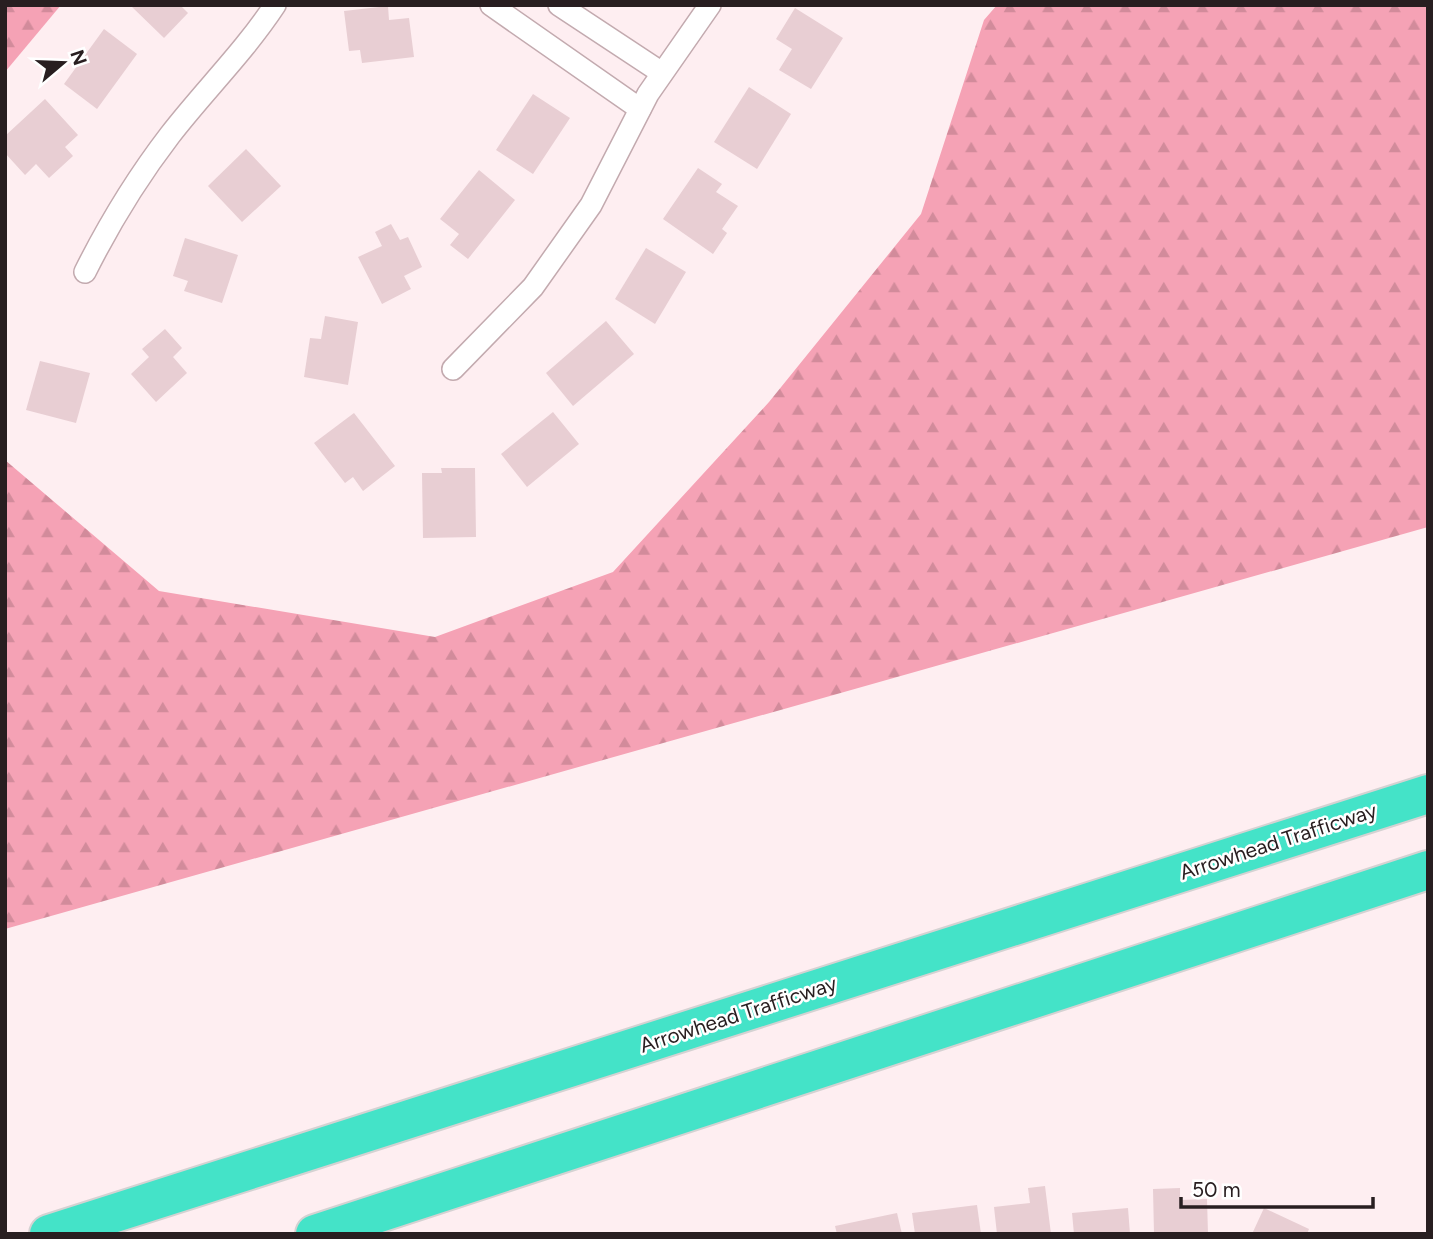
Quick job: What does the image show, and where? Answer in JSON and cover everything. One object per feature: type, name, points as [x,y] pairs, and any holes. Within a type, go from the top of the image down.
[{"type":"highway","name":"Arrowhead Trafficway","points":[[49,1234],[1428,794]]},
{"type":"highway","points":[[315,1234],[1428,870]]},
{"type":"street","points":[[85,272],[111,220],[170,135],[256,33],[275,5]]},
{"type":"street","points":[[491,5],[640,109]]},
{"type":"street","points":[[559,5],[662,73]]},
{"type":"street","points":[[453,369],[533,287],[591,205],[640,109],[710,5]]},
{"type":"green space","points":[[5,5],[61,5],[5,72]]},
{"type":"green space","points":[[997,5],[1428,5],[1428,527],[5,929],[5,460],[159,591],[435,637],[613,572],[769,402],[921,214],[984,20]]},
{"type":"building","points":[[130,5],[180,5],[188,13],[164,38]]},
{"type":"building","points":[[388,6],[389,20],[409,18],[414,57],[362,63],[360,50],[349,51],[344,11]]},
{"type":"building","points":[[795,8],[843,38],[811,89],[779,70],[792,49],[776,39]]},
{"type":"building","points":[[104,29],[137,54],[97,109],[64,84]]},
{"type":"building","points":[[749,87],[791,114],[757,169],[714,142]]},
{"type":"building","points":[[533,94],[570,118],[533,174],[496,150]]},
{"type":"building","points":[[45,99],[78,135],[65,147],[73,156],[49,178],[36,164],[25,175],[5,153],[5,136]]},
{"type":"building","points":[[246,149],[281,186],[242,222],[208,186]]},
{"type":"building","points":[[698,168],[722,184],[716,192],[738,206],[722,229],[727,233],[713,254],[663,219]]},
{"type":"building","points":[[479,170],[515,200],[468,259],[450,245],[459,234],[440,219]]},
{"type":"building","points":[[391,224],[400,240],[408,237],[422,267],[404,276],[411,289],[382,304],[358,257],[382,246],[375,232]]},
{"type":"building","points":[[185,238],[238,255],[222,303],[184,291],[188,281],[173,276]]},
{"type":"building","points":[[646,248],[686,272],[655,324],[615,299]]},
{"type":"building","points":[[325,316],[358,322],[348,385],[304,377],[310,338],[321,339]]},
{"type":"building","points":[[606,321],[634,354],[573,406],[546,373]]},
{"type":"building","points":[[165,329],[182,348],[173,357],[187,373],[156,402],[131,374],[149,357],[142,349]]},
{"type":"building","points":[[40,361],[90,373],[76,423],[26,410]]},
{"type":"building","points":[[553,412],[579,444],[527,487],[501,454]]},
{"type":"building","points":[[354,413],[395,466],[363,491],[353,477],[345,483],[314,443]]},
{"type":"building","points":[[441,468],[475,468],[476,537],[423,538],[422,473],[442,473]]},
{"type":"building","points":[[1045,1186],[1051,1234],[997,1234],[994,1207],[1030,1203],[1028,1188]]},
{"type":"building","points":[[1180,1188],[1180,1200],[1207,1199],[1208,1234],[1154,1234],[1153,1189]]},
{"type":"building","points":[[977,1205],[981,1234],[915,1234],[912,1213]]},
{"type":"building","points":[[1128,1208],[1130,1234],[1074,1234],[1072,1213]]},
{"type":"building","points":[[1264,1208],[1309,1229],[1307,1234],[1252,1234]]},
{"type":"building","points":[[897,1213],[902,1234],[837,1234],[835,1226]]}]
